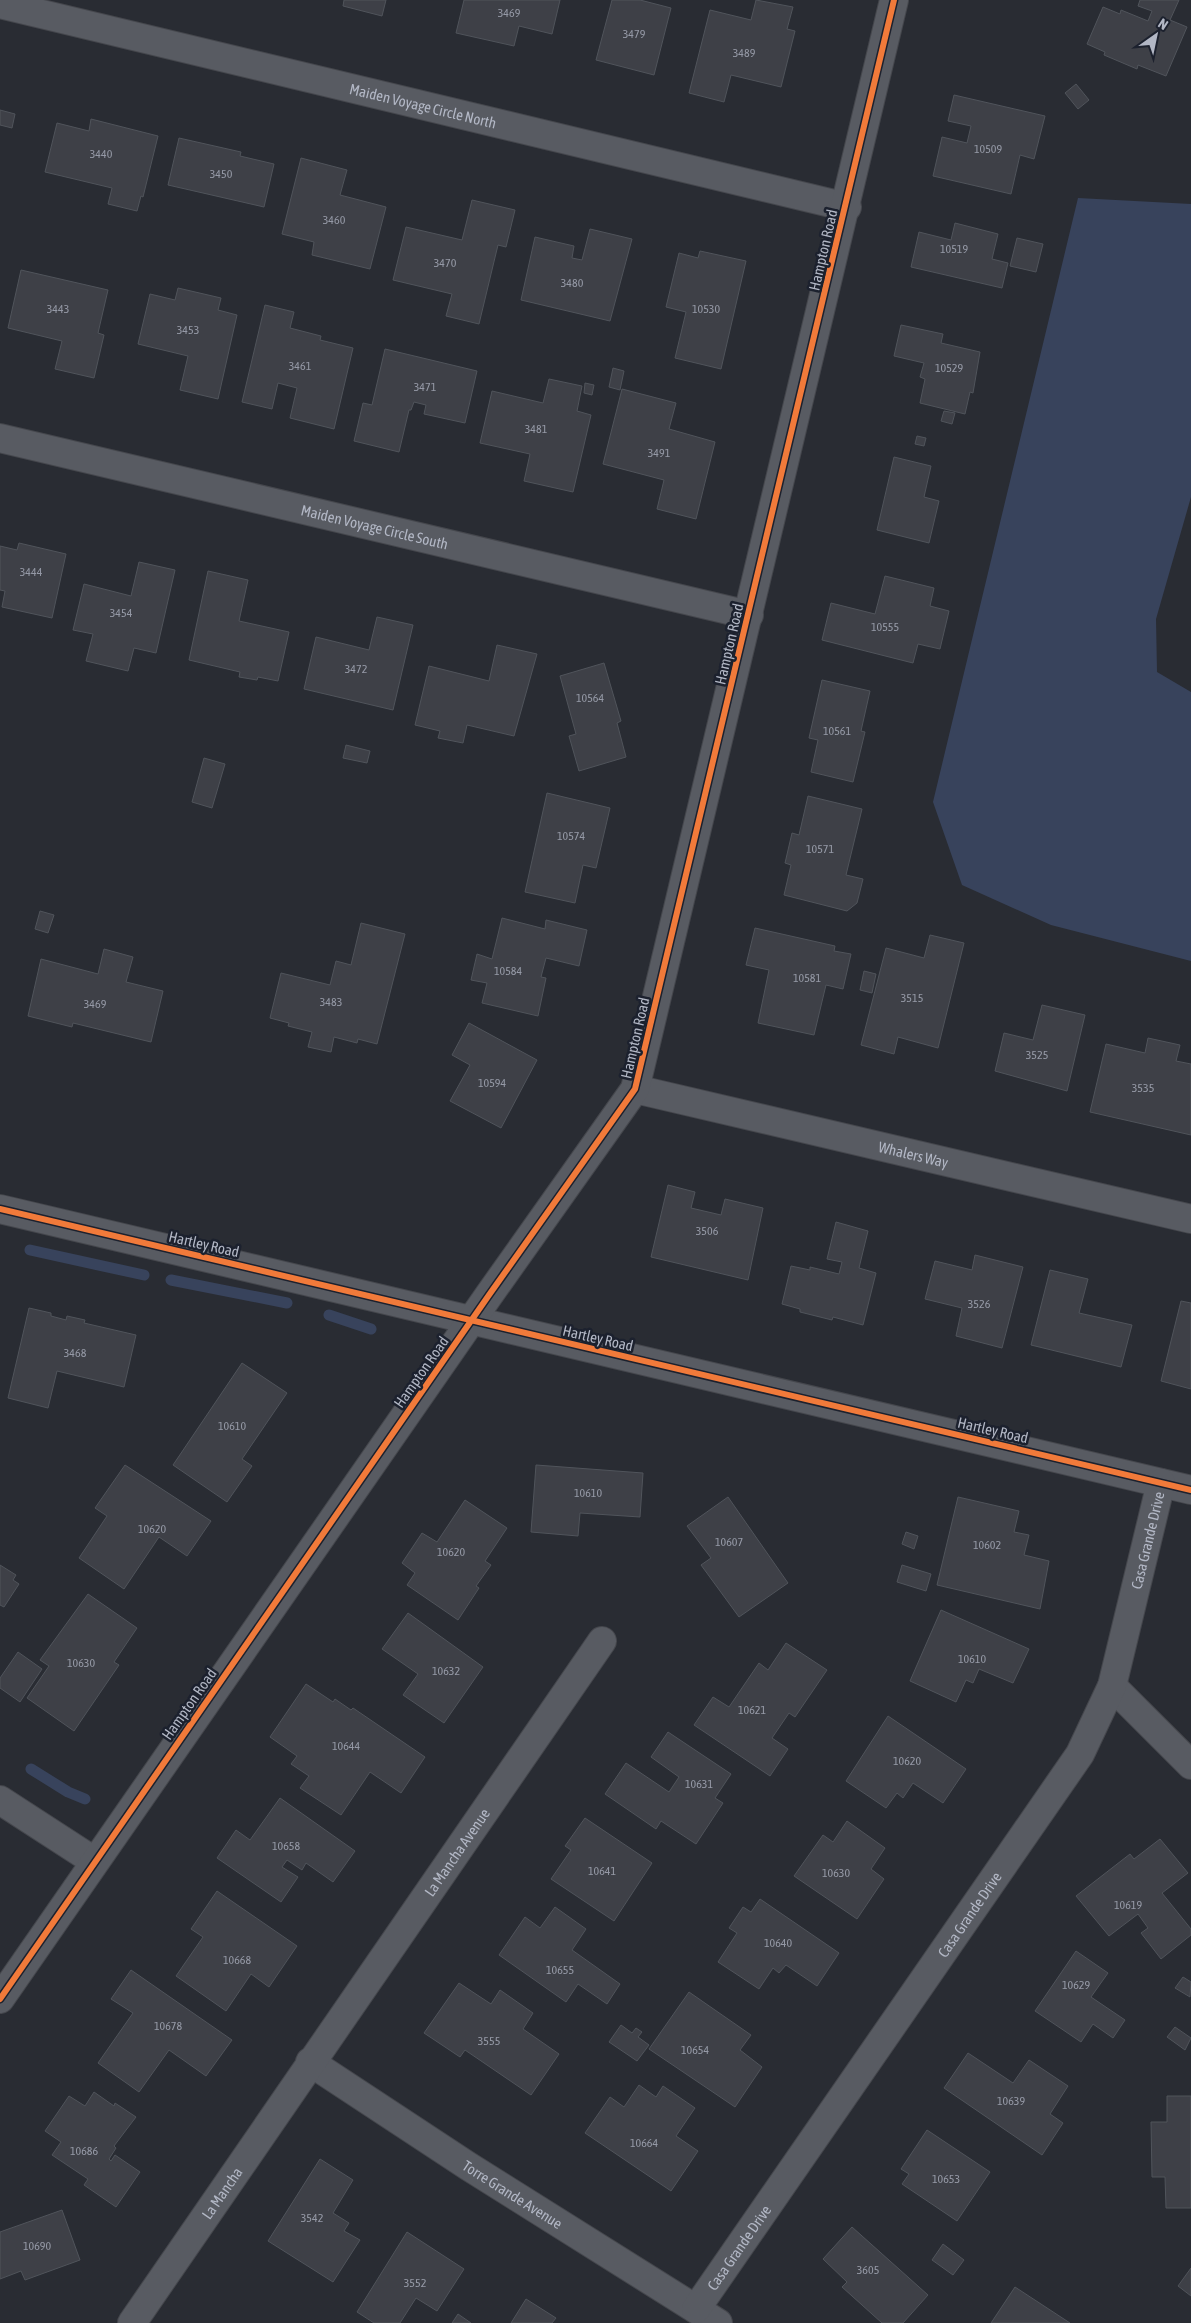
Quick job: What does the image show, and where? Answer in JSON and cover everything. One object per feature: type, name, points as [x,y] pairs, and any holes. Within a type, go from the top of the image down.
[{"type":"street","name":"Hampton Road","points":[[0,1999],[94,1861],[636,1089],[847,207],[894,0]]},
{"type":"street","name":"Maiden Voyage Circle North","points":[[0,4],[847,207]]},
{"type":"street","name":"Maiden Voyage Circle South","points":[[0,438],[749,615]]},
{"type":"street","name":"Whalers Way","points":[[636,1089],[1191,1218]]},
{"type":"street","name":"Hartley Road","points":[[0,1209],[472,1322],[1191,1490]]},
{"type":"street","name":"Casa Grande Drive","points":[[707,2316],[1080,1754],[1112,1686],[1161,1483]]},
{"type":"street","name":"La Mancha Avenue","points":[[310,2062],[602,1641]]},
{"type":"street","points":[[1112,1686],[1191,1765]]},
{"type":"street","points":[[0,1800],[94,1861]]},
{"type":"street","name":"Torre Grande Avenue","points":[[310,2062],[468,2166],[707,2316]]},
{"type":"street","name":"La Mancha","points":[[132,2323],[310,2062]]},
{"type":"water","points":[[1078,198],[1191,204],[1191,497],[1156,619],[1157,672],[1191,692],[1191,961],[1051,925],[962,885],[933,802]]},
{"type":"building","points":[[344,0],[386,0],[382,16],[343,6]]},
{"type":"building","points":[[464,0],[560,0],[552,34],[519,26],[514,46],[456,33]]},
{"type":"building","points":[[612,0],[640,0],[671,8],[654,75],[596,60]]},
{"type":"building","points":[[756,0],[793,7],[787,29],[795,31],[781,87],[731,75],[724,102],[689,93],[710,10],[751,20]]},
{"type":"building","points":[[1140,0],[1179,0],[1170,20],[1187,27],[1166,76],[1138,65],[1137,69],[1104,55],[1105,52],[1087,44],[1103,7],[1120,14],[1121,10],[1148,21],[1152,11],[1138,6]]},
{"type":"building","points":[[1076,84],[1089,100],[1078,109],[1065,93]]},
{"type":"building","points":[[954,95],[1045,116],[1034,159],[1020,155],[1011,194],[933,176],[942,137],[967,143],[971,126],[948,121]]},
{"type":"building","points":[[0,110],[15,114],[12,128],[0,125]]},
{"type":"building","points":[[91,119],[158,136],[143,197],[141,196],[137,211],[108,204],[112,188],[45,172],[57,123],[89,131]]},
{"type":"building","points":[[179,138],[241,152],[240,156],[274,164],[264,207],[168,185]]},
{"type":"building","points":[[301,158],[347,170],[340,195],[386,207],[370,269],[312,255],[314,242],[282,234]]},
{"type":"building","points":[[472,200],[515,210],[506,247],[498,245],[479,324],[446,316],[452,294],[393,280],[406,227],[462,240]]},
{"type":"building","points":[[955,223],[998,234],[992,259],[1008,263],[1002,288],[911,267],[919,232],[951,240]]},
{"type":"building","points":[[590,229],[632,239],[610,321],[521,300],[535,237],[574,246],[572,258],[582,260]]},
{"type":"building","points":[[1017,238],[1043,244],[1036,272],[1010,266]]},
{"type":"building","points":[[700,251],[746,261],[721,369],[675,358],[686,312],[666,307],[679,253],[698,258]]},
{"type":"building","points":[[21,270],[108,290],[98,333],[104,335],[94,378],[55,369],[62,341],[8,328]]},
{"type":"building","points":[[178,288],[221,298],[218,310],[237,315],[218,399],[180,390],[188,356],[138,344],[150,294],[175,300]]},
{"type":"building","points":[[265,305],[294,312],[290,328],[321,336],[320,340],[353,348],[334,429],[290,418],[297,388],[278,383],[272,409],[242,402]]},
{"type":"building","points":[[901,325],[943,334],[941,343],[980,352],[973,393],[970,392],[965,414],[920,403],[925,379],[920,377],[924,363],[894,356]]},
{"type":"building","points":[[385,349],[477,371],[465,423],[424,414],[426,405],[414,402],[411,410],[409,410],[399,452],[354,441],[363,403],[372,405]]},
{"type":"building","points":[[613,368],[624,371],[620,390],[609,387]]},
{"type":"building","points":[[549,379],[582,386],[577,411],[591,415],[573,492],[524,481],[530,454],[480,443],[492,391],[543,403]]},
{"type":"building","points":[[585,383],[594,385],[592,395],[584,393]]},
{"type":"building","points":[[622,389],[676,403],[669,429],[715,442],[696,519],[657,509],[664,480],[603,464]]},
{"type":"building","points":[[944,411],[955,413],[952,424],[941,421]]},
{"type":"building","points":[[917,436],[926,438],[924,446],[915,444]]},
{"type":"building","points":[[894,457],[931,466],[924,497],[939,501],[929,543],[877,530]]},
{"type":"building","points":[[19,543],[66,554],[52,618],[2,607],[5,591],[0,590],[0,546],[17,550]]},
{"type":"building","points":[[139,562],[175,570],[156,653],[134,648],[128,671],[86,661],[93,634],[73,630],[84,584],[131,596]]},
{"type":"building","points":[[208,571],[248,580],[239,621],[289,632],[278,681],[258,677],[257,680],[239,677],[240,672],[189,660]]},
{"type":"building","points":[[885,576],[934,588],[930,606],[949,611],[940,649],[918,644],[913,663],[822,640],[831,603],[875,614]]},
{"type":"building","points":[[377,617],[413,625],[393,710],[304,689],[316,637],[369,650]]},
{"type":"building","points":[[497,645],[537,654],[514,736],[467,725],[463,743],[438,738],[440,731],[415,725],[429,666],[489,681]]},
{"type":"building","points":[[604,663],[621,721],[617,723],[626,757],[579,771],[569,736],[576,734],[560,676]]},
{"type":"building","points":[[822,680],[870,691],[861,731],[865,732],[853,782],[811,772],[818,740],[809,738]]},
{"type":"building","points":[[346,745],[370,751],[367,763],[343,758]]},
{"type":"building","points":[[204,758],[225,764],[212,808],[192,802]]},
{"type":"building","points":[[547,793],[610,808],[596,868],[583,865],[575,903],[525,892]]},
{"type":"building","points":[[808,796],[862,809],[846,875],[863,879],[857,903],[847,911],[784,895],[791,865],[785,863],[792,833],[799,835]]},
{"type":"building","points":[[40,911],[54,915],[48,933],[35,929]]},
{"type":"building","points":[[502,918],[545,929],[546,920],[587,930],[579,966],[546,958],[541,977],[546,978],[538,1016],[482,1003],[487,983],[471,980],[477,954],[492,959]]},
{"type":"building","points":[[361,923],[405,934],[377,1044],[358,1039],[357,1043],[334,1037],[331,1052],[308,1047],[312,1032],[288,1026],[289,1023],[270,1018],[281,973],[330,985],[336,961],[351,965]]},
{"type":"building","points":[[755,928],[835,946],[834,951],[851,954],[843,989],[826,985],[814,1035],[758,1023],[769,970],[746,965]]},
{"type":"building","points":[[930,935],[964,943],[938,1048],[898,1037],[894,1054],[861,1045],[886,948],[924,958]]},
{"type":"building","points":[[104,949],[133,957],[126,982],[163,991],[151,1042],[73,1023],[72,1027],[28,1016],[41,959],[98,974]]},
{"type":"building","points":[[864,971],[876,974],[872,993],[860,990]]},
{"type":"building","points":[[1042,1005],[1085,1015],[1067,1091],[995,1071],[1004,1033],[1033,1040]]},
{"type":"building","points":[[469,1023],[537,1060],[501,1128],[450,1101],[470,1065],[452,1055]]},
{"type":"building","points":[[1148,1038],[1180,1045],[1176,1061],[1191,1064],[1191,1135],[1090,1112],[1106,1044],[1145,1053]]},
{"type":"building","points":[[668,1185],[695,1192],[691,1208],[721,1215],[725,1199],[763,1208],[748,1280],[651,1257]]},
{"type":"building","points":[[836,1222],[868,1231],[859,1268],[876,1273],[863,1325],[833,1317],[832,1320],[800,1312],[800,1309],[782,1304],[791,1266],[810,1270],[810,1267],[839,1274],[842,1262],[827,1259]]},
{"type":"building","points":[[975,1255],[1023,1267],[1002,1348],[956,1336],[962,1308],[925,1299],[935,1261],[972,1270]]},
{"type":"building","points":[[1050,1270],[1088,1279],[1079,1313],[1132,1325],[1121,1367],[1031,1345]]},
{"type":"building","points":[[1181,1301],[1191,1303],[1191,1389],[1161,1381]]},
{"type":"building","points":[[29,1308],[51,1313],[51,1316],[66,1320],[67,1316],[85,1320],[84,1323],[136,1335],[124,1387],[57,1371],[48,1408],[8,1398]]},
{"type":"building","points":[[242,1363],[287,1393],[242,1459],[252,1466],[227,1502],[173,1465]]},
{"type":"building","points":[[125,1465],[211,1521],[187,1556],[159,1537],[124,1589],[79,1558],[107,1516],[95,1508]]},
{"type":"building","points":[[536,1465],[643,1473],[640,1517],[580,1513],[578,1536],[531,1532]]},
{"type":"building","points":[[728,1497],[788,1583],[739,1617],[701,1565],[711,1558],[687,1526]]},
{"type":"building","points":[[958,1497],[1019,1511],[1014,1532],[1029,1535],[1024,1555],[1049,1561],[1040,1609],[937,1585]]},
{"type":"building","points":[[465,1500],[507,1528],[485,1561],[491,1565],[476,1586],[479,1588],[458,1620],[407,1585],[415,1573],[402,1563],[422,1533],[437,1542]]},
{"type":"building","points":[[906,1532],[918,1536],[914,1549],[902,1544]]},
{"type":"building","points":[[0,1565],[16,1575],[13,1580],[19,1584],[4,1607],[0,1605]]},
{"type":"building","points":[[902,1565],[931,1574],[926,1591],[897,1582]]},
{"type":"building","points":[[88,1594],[137,1628],[114,1662],[119,1665],[74,1731],[27,1698],[49,1666],[40,1660]]},
{"type":"building","points":[[941,1610],[1029,1649],[1013,1683],[979,1669],[973,1683],[966,1680],[956,1702],[910,1681]]},
{"type":"building","points":[[408,1613],[483,1667],[444,1723],[403,1695],[418,1674],[382,1649]]},
{"type":"building","points":[[786,1643],[827,1670],[795,1717],[789,1713],[772,1738],[788,1749],[770,1776],[694,1725],[713,1697],[729,1707],[759,1663],[768,1670]]},
{"type":"building","points":[[18,1652],[42,1669],[20,1702],[0,1688],[0,1678]]},
{"type":"building","points":[[306,1684],[333,1702],[335,1699],[351,1710],[353,1708],[425,1757],[401,1793],[370,1772],[341,1815],[300,1788],[309,1776],[291,1764],[297,1756],[270,1737]]},
{"type":"building","points":[[888,1716],[966,1769],[943,1803],[913,1783],[903,1798],[897,1793],[886,1808],[846,1781]]},
{"type":"building","points":[[668,1732],[731,1774],[715,1798],[723,1803],[696,1844],[661,1821],[656,1829],[605,1794],[626,1763],[669,1792],[679,1777],[651,1757]]},
{"type":"building","points":[[280,1798],[355,1851],[333,1882],[306,1863],[302,1870],[287,1860],[282,1867],[298,1877],[281,1902],[217,1858],[236,1830],[250,1840]]},
{"type":"building","points":[[585,1818],[652,1863],[614,1921],[551,1879],[571,1850],[565,1846]]},
{"type":"building","points":[[847,1821],[885,1848],[871,1869],[884,1879],[857,1919],[794,1876],[823,1835],[833,1842]]},
{"type":"building","points":[[1160,1839],[1188,1873],[1162,1893],[1191,1929],[1191,1935],[1161,1959],[1141,1933],[1148,1928],[1138,1914],[1109,1936],[1076,1896],[1130,1854],[1134,1859]]},
{"type":"building","points":[[217,1891],[297,1946],[269,1987],[251,1974],[226,2011],[176,1976],[203,1937],[191,1929]]},
{"type":"building","points":[[760,1899],[839,1953],[817,1986],[786,1965],[779,1973],[773,1968],[759,1989],[718,1962],[737,1933],[729,1928],[743,1907],[751,1912]]},
{"type":"building","points":[[555,1907],[586,1929],[572,1950],[620,1984],[607,2004],[578,1984],[566,2002],[499,1955],[525,1917],[540,1928]]},
{"type":"building","points":[[1076,1951],[1108,1973],[1091,1997],[1125,2020],[1113,2038],[1093,2024],[1081,2042],[1035,2011]]},
{"type":"building","points":[[131,1970],[232,2040],[206,2076],[169,2050],[139,2092],[98,2063],[133,2013],[111,1999]]},
{"type":"building","points":[[1183,1977],[1191,1982],[1190,1997],[1175,1988]]},
{"type":"building","points":[[459,1983],[491,2004],[500,1990],[533,2013],[523,2029],[559,2054],[531,2095],[465,2050],[460,2057],[424,2033]]},
{"type":"building","points":[[689,1992],[751,2035],[740,2050],[762,2067],[735,2107],[649,2049]]},
{"type":"building","points":[[621,2025],[632,2033],[636,2028],[642,2032],[638,2037],[649,2045],[637,2061],[609,2042]]},
{"type":"building","points":[[1175,2027],[1191,2038],[1185,2050],[1167,2037]]},
{"type":"building","points":[[968,2053],[1013,2083],[1029,2060],[1068,2086],[1050,2114],[1063,2123],[1042,2155],[944,2088]]},
{"type":"building","points":[[639,2085],[656,2097],[663,2086],[695,2108],[676,2136],[698,2151],[671,2191],[585,2133],[610,2097],[624,2107]]},
{"type":"building","points":[[94,2092],[114,2106],[115,2103],[136,2117],[114,2146],[116,2148],[109,2159],[111,2161],[115,2155],[140,2172],[116,2207],[84,2185],[88,2179],[52,2155],[61,2142],[45,2131],[69,2096],[85,2106]]},
{"type":"building","points":[[1167,2096],[1191,2096],[1191,2208],[1166,2208],[1165,2177],[1152,2177],[1151,2122],[1167,2122]]},
{"type":"building","points":[[927,2130],[990,2172],[957,2221],[902,2184],[909,2174],[901,2169]]},
{"type":"building","points":[[320,2159],[353,2180],[333,2213],[349,2223],[344,2231],[360,2240],[333,2282],[268,2241]]},
{"type":"building","points":[[62,2210],[80,2260],[25,2280],[21,2271],[0,2279],[0,2232]]},
{"type":"building","points":[[852,2227],[928,2295],[903,2323],[882,2323],[842,2287],[847,2282],[823,2259]]},
{"type":"building","points":[[407,2232],[464,2269],[437,2311],[416,2298],[400,2323],[374,2323],[357,2312]]},
{"type":"building","points":[[943,2244],[964,2260],[953,2275],[932,2260]]},
{"type":"building","points":[[1191,2268],[1191,2296],[1178,2286]]},
{"type":"building","points":[[1015,2287],[1070,2323],[991,2323]]},
{"type":"building","points":[[526,2299],[556,2318],[552,2323],[511,2323]]},
{"type":"building","points":[[458,2314],[471,2323],[452,2323]]},
{"type":"waterway","points":[[30,1250],[144,1275]]},
{"type":"waterway","points":[[171,1280],[287,1303]]},
{"type":"waterway","points":[[329,1315],[371,1329]]},
{"type":"waterway","points":[[31,1769],[68,1792],[85,1799]]},
{"type":"cycle path","points":[[0,1999],[489,1295],[635,1089],[894,0]]},
{"type":"cycle path","points":[[0,1209],[1191,1490]]}]
